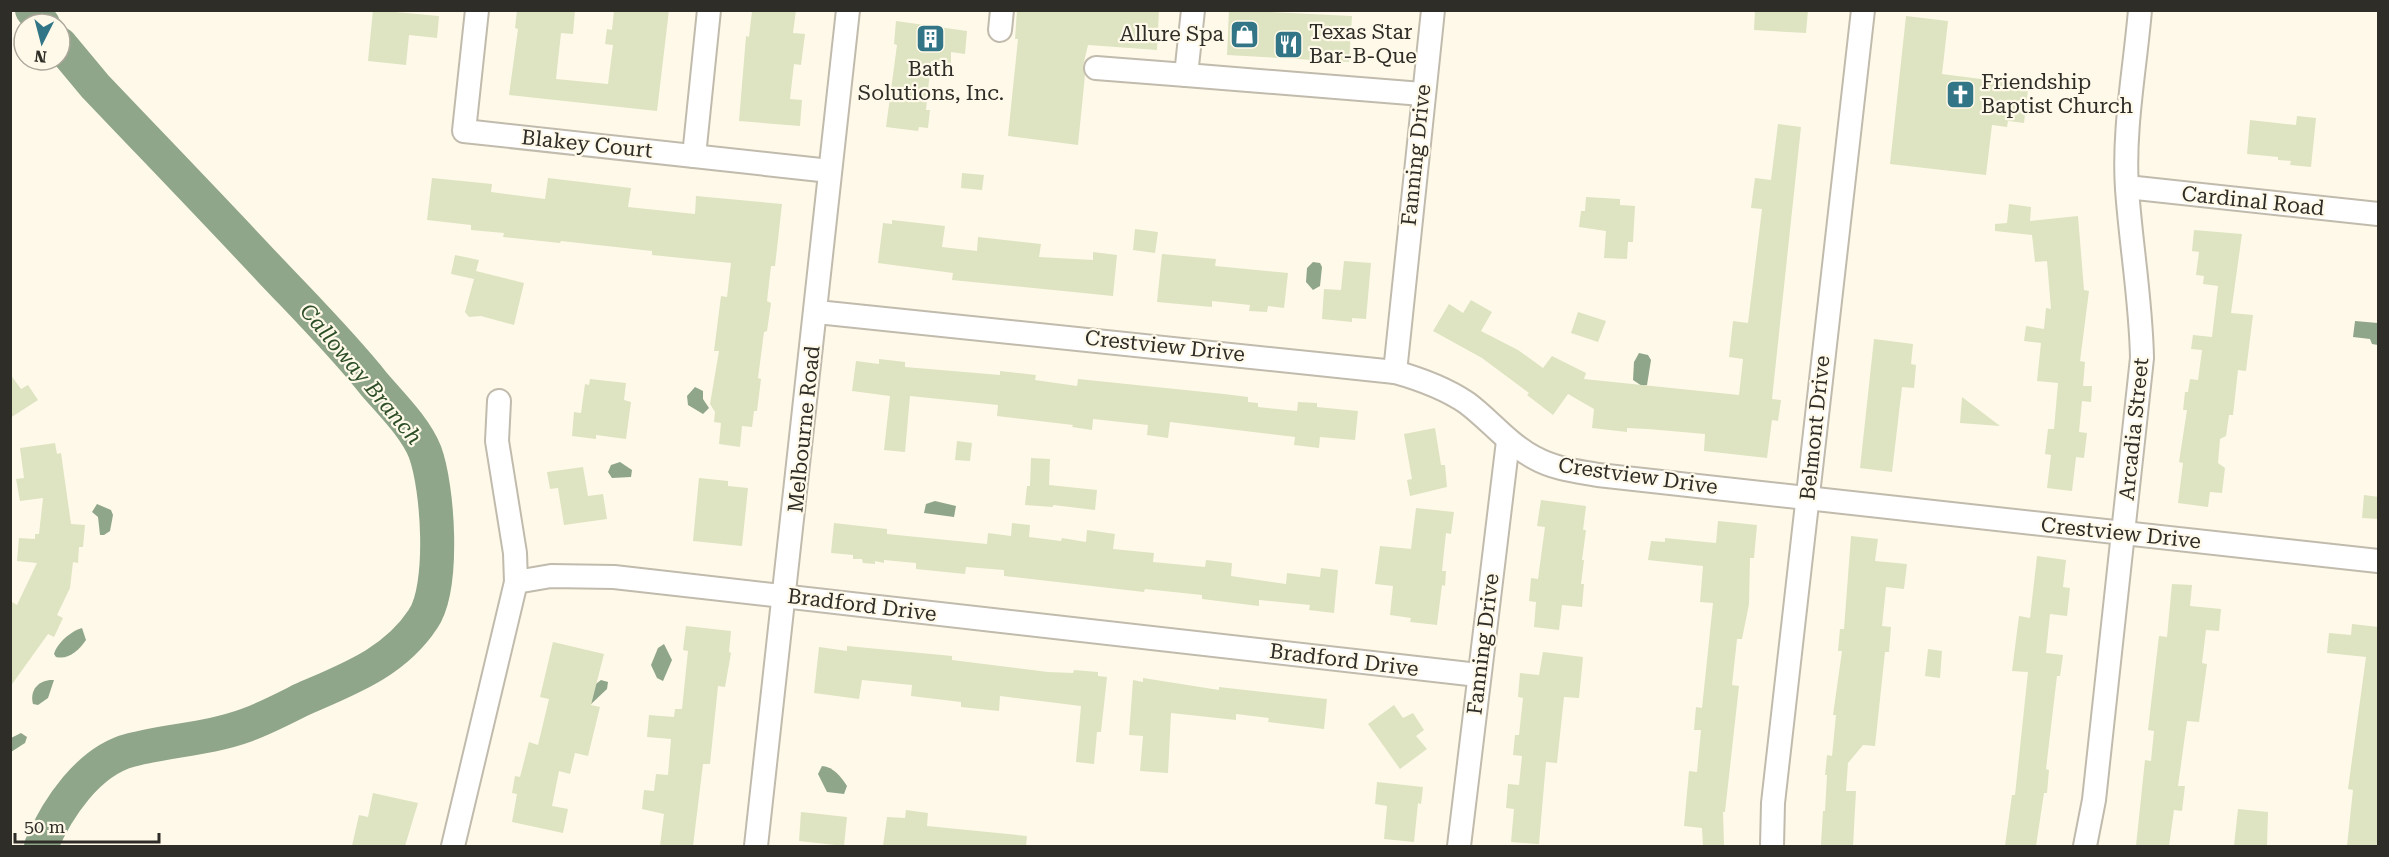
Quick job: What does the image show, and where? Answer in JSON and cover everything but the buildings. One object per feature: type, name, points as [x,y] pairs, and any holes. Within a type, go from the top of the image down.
[{"type":"street","name":"Blakey Court","points":[[477,10],[464,131],[830,171]]},
{"type":"street","points":[[694,156],[709,10]]},
{"type":"street","name":"Melbourne Road","points":[[756,846],[817,312],[848,10]]},
{"type":"street","points":[[1186,75],[1193,10]]},
{"type":"street","name":"Fanning Drive","points":[[1395,372],[1422,94],[1433,10]]},
{"type":"street","name":"Belmont Drive","points":[[1772,846],[1773,803],[1863,10]]},
{"type":"street","name":"Arcadia Street","points":[[2085,846],[2094,800],[2142,358],[2142,310],[2127,188],[2128,135],[2140,10]]},
{"type":"street","points":[[1096,68],[1422,94]]},
{"type":"street","name":"Cardinal Road","points":[[2127,188],[2379,214]]},
{"type":"street","name":"Crestview Drive","points":[[817,312],[1395,372],[1420,379],[1453,394],[1468,404],[1508,441],[1535,458],[1556,467],[1576,471],[2379,561]]},
{"type":"street","points":[[453,846],[516,582],[515,554],[497,441],[499,401]]},
{"type":"street","name":"Fanning Drive","points":[[1459,846],[1508,441]]},
{"type":"street","name":"Bradford Drive","points":[[516,582],[574,575],[785,596],[1478,675]]},
{"type":"shaded area","points":[[1313,262],[1320,263],[1322,267],[1320,286],[1313,290],[1306,282],[1307,268]]},
{"type":"shaded area","points":[[2355,321],[2378,323],[2378,345],[2372,344],[2370,339],[2353,337]]},
{"type":"shaded area","points":[[1639,353],[1648,355],[1651,360],[1647,385],[1642,386],[1633,380],[1634,362]]},
{"type":"shaded area","points":[[695,387],[703,391],[703,399],[709,408],[703,414],[688,405],[687,396]]},
{"type":"shaded area","points":[[620,462],[632,470],[631,477],[612,478],[608,472],[611,465]]},
{"type":"shaded area","points":[[935,501],[956,506],[954,517],[924,513],[926,504]]},
{"type":"shaded area","points":[[97,504],[111,510],[113,515],[110,531],[104,535],[100,535],[98,517],[92,512]]},
{"type":"shaded area","points":[[82,628],[86,640],[80,647],[69,656],[56,657],[54,654],[61,642]]},
{"type":"shaded area","points":[[664,644],[672,660],[663,681],[657,678],[651,665],[658,648]]},
{"type":"shaded area","points":[[54,680],[48,698],[38,705],[33,704],[33,694],[37,686],[44,681]]},
{"type":"shaded area","points":[[601,680],[608,682],[607,689],[589,706],[588,690]]},
{"type":"shaded area","points":[[21,733],[27,737],[25,743],[11,752],[11,738]]},
{"type":"shaded area","points":[[822,766],[834,770],[842,779],[847,786],[844,794],[827,792],[818,774]]},
{"type":"waterway","name":"Calloway Branch","points":[[41,846],[65,802],[76,788],[101,764],[115,756],[131,750],[233,730],[247,725],[354,676],[385,658],[412,634],[423,619],[430,604],[437,561],[436,512],[430,468],[421,443],[409,425],[337,340],[95,86],[72,58]]},
{"type":"place","name":"Allure Spa","points":[[1245,34]]},
{"type":"place","name":"Bath Solutions, Inc.","points":[[931,38]]},
{"type":"place","name":"Texas Star Bar-B-Que","points":[[1288,44]]},
{"type":"place","name":"Friendship Baptist Church","points":[[1960,94]]}]
